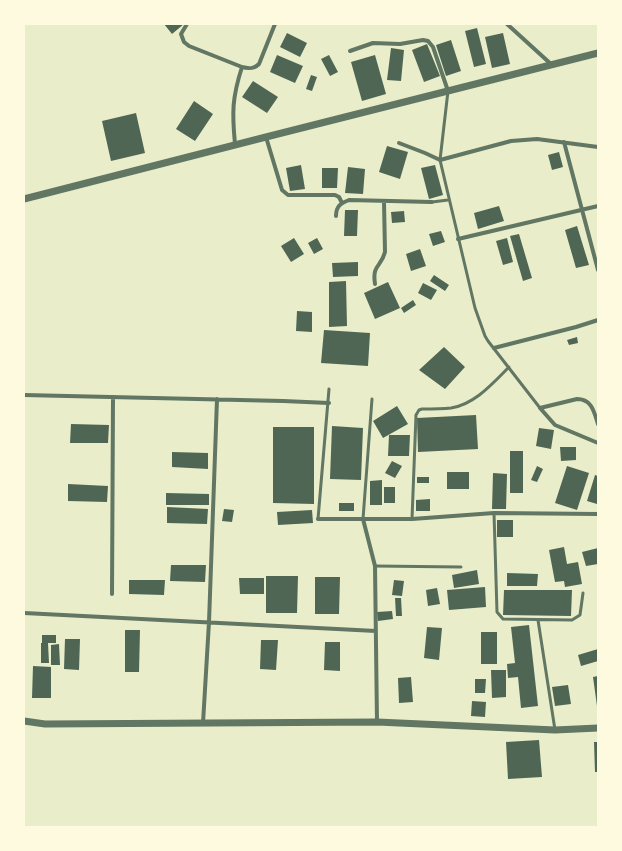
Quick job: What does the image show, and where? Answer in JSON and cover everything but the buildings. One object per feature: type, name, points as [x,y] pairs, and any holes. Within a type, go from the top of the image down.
[{"type":"street","points":[[187,24],[181,34],[184,42],[189,46],[242,67],[251,69],[255,68],[259,64],[274,24]]},
{"type":"street","points":[[507,24],[552,65]]},
{"type":"street","points":[[350,52],[373,43],[400,44],[423,40],[428,41],[433,47],[448,91]]},
{"type":"street","points":[[24,199],[235,144],[598,53]]},
{"type":"street","points":[[235,144],[233,109],[237,84],[242,67]]},
{"type":"street","points":[[266,137],[282,190],[285,194],[335,195],[339,197],[342,203]]},
{"type":"street","points":[[399,144],[440,160],[511,141],[537,139],[598,147]]},
{"type":"street","points":[[564,142],[598,270]]},
{"type":"street","points":[[336,216],[338,207],[342,203],[349,200],[432,202]]},
{"type":"street","points":[[374,284],[374,272],[385,252],[384,202]]},
{"type":"street","points":[[458,239],[598,206]]},
{"type":"street","points":[[494,348],[598,320]]},
{"type":"street","points":[[24,395],[329,403]]},
{"type":"street","points":[[112,594],[113,397]]},
{"type":"street","points":[[203,723],[209,622],[217,399]]},
{"type":"street","points":[[598,424],[591,405],[587,401],[581,399],[540,408],[555,424],[598,443]]},
{"type":"street","points":[[318,519],[412,519],[494,513],[598,514]]},
{"type":"street","points":[[363,519],[375,566],[377,722]]},
{"type":"street","points":[[24,613],[376,631]]},
{"type":"street","points":[[24,721],[45,724],[377,722],[555,730],[598,728]]},
{"type":"lane","points":[[448,91],[440,160],[448,200],[475,308],[485,336],[540,408]]},
{"type":"lane","points":[[432,202],[448,200]]},
{"type":"lane","points":[[412,519],[416,415],[419,410],[450,408],[471,401],[482,393],[509,367]]},
{"type":"lane","points":[[318,519],[329,389]]},
{"type":"lane","points":[[363,519],[372,399]]},
{"type":"lane","points":[[494,513],[498,612],[503,619],[572,620],[580,615],[583,593]]},
{"type":"lane","points":[[375,566],[461,567]]},
{"type":"lane","points":[[538,620],[555,730]]}]
